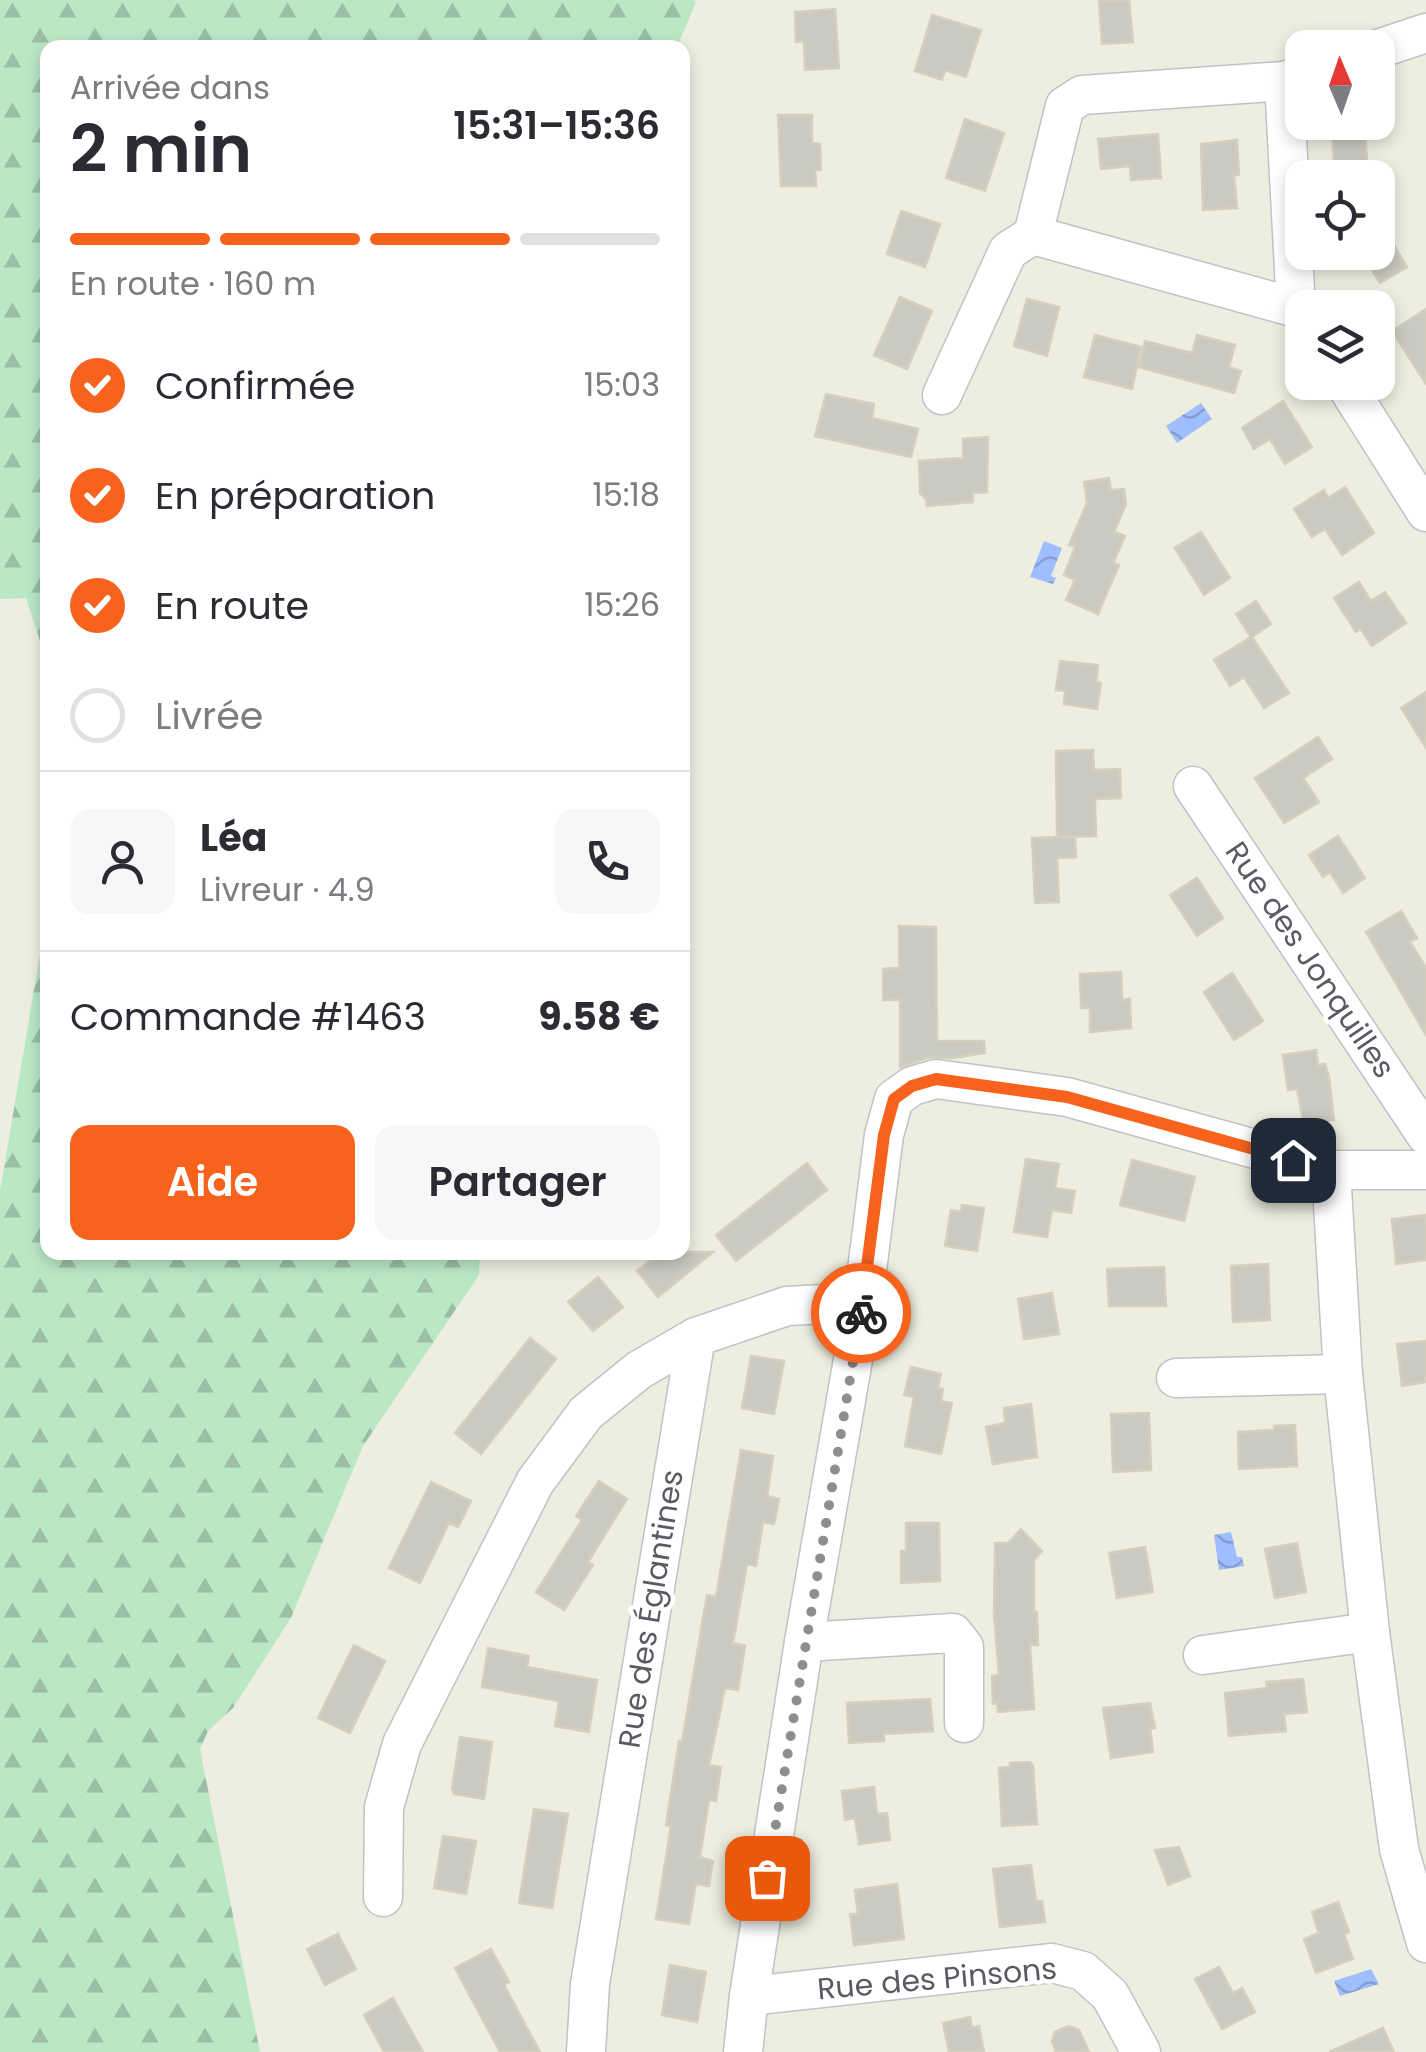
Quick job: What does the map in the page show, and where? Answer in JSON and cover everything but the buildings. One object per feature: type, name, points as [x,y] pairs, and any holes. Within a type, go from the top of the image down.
[{"type":"street","points":[[1395,43],[1426,32]]},
{"type":"street","points":[[942,395],[1008,252],[1033,236],[1065,106],[1082,94],[1285,79]]},
{"type":"street","points":[[1295,140],[1299,290]]},
{"type":"street","points":[[1033,236],[1285,309]]},
{"type":"street","points":[[1355,400],[1426,512]]},
{"type":"street","name":"Rue des Jonquilles","points":[[1193,786],[1426,1135]]},
{"type":"street","points":[[743,2052],[804,1642],[863,1302],[884,1135],[894,1099],[912,1086],[936,1079],[1067,1097],[1330,1170],[1426,1170]]},
{"type":"street","points":[[1330,1170],[1343,1374],[1370,1632],[1399,1850],[1426,1943]]},
{"type":"street","points":[[383,1897],[384,1807],[402,1744],[535,1482],[586,1413],[639,1370],[696,1337],[787,1306],[863,1302]]},
{"type":"street","name":"Rue des Églantines","points":[[586,2052],[590,1984],[696,1337]]},
{"type":"street","points":[[1176,1378],[1343,1374]]},
{"type":"street","points":[[1203,1655],[1370,1632]]},
{"type":"street","points":[[804,1642],[953,1633],[964,1648],[964,1723]]},
{"type":"street","name":"Rue des Pinsons","points":[[749,1996],[1052,1963],[1084,1971],[1110,1995],[1141,2052]]},
{"type":"green space","points":[[0,0],[696,2],[680,40],[40,40],[40,641],[26,598],[0,599]]},
{"type":"green space","points":[[40,954],[40,1260],[480,1260],[479,1275],[363,1446],[291,1618],[233,1708],[208,1731],[200,1749],[260,2052],[0,2052],[0,1191]]},
{"type":"water","points":[[1201,403],[1212,419],[1177,443],[1166,426]]},
{"type":"water","points":[[1044,541],[1062,548],[1051,576],[1056,578],[1053,584],[1030,577]]},
{"type":"water","points":[[1231,1532],[1237,1557],[1242,1557],[1244,1566],[1219,1570],[1214,1535]]},
{"type":"water","points":[[1371,1969],[1379,1984],[1340,1996],[1334,1981]]},
{"type":"way so far","points":[[767,1878],[861,1313]]},
{"type":"route","points":[[861,1313],[884,1135],[894,1099],[912,1086],[936,1079],[1067,1097],[1293,1160]]}]
